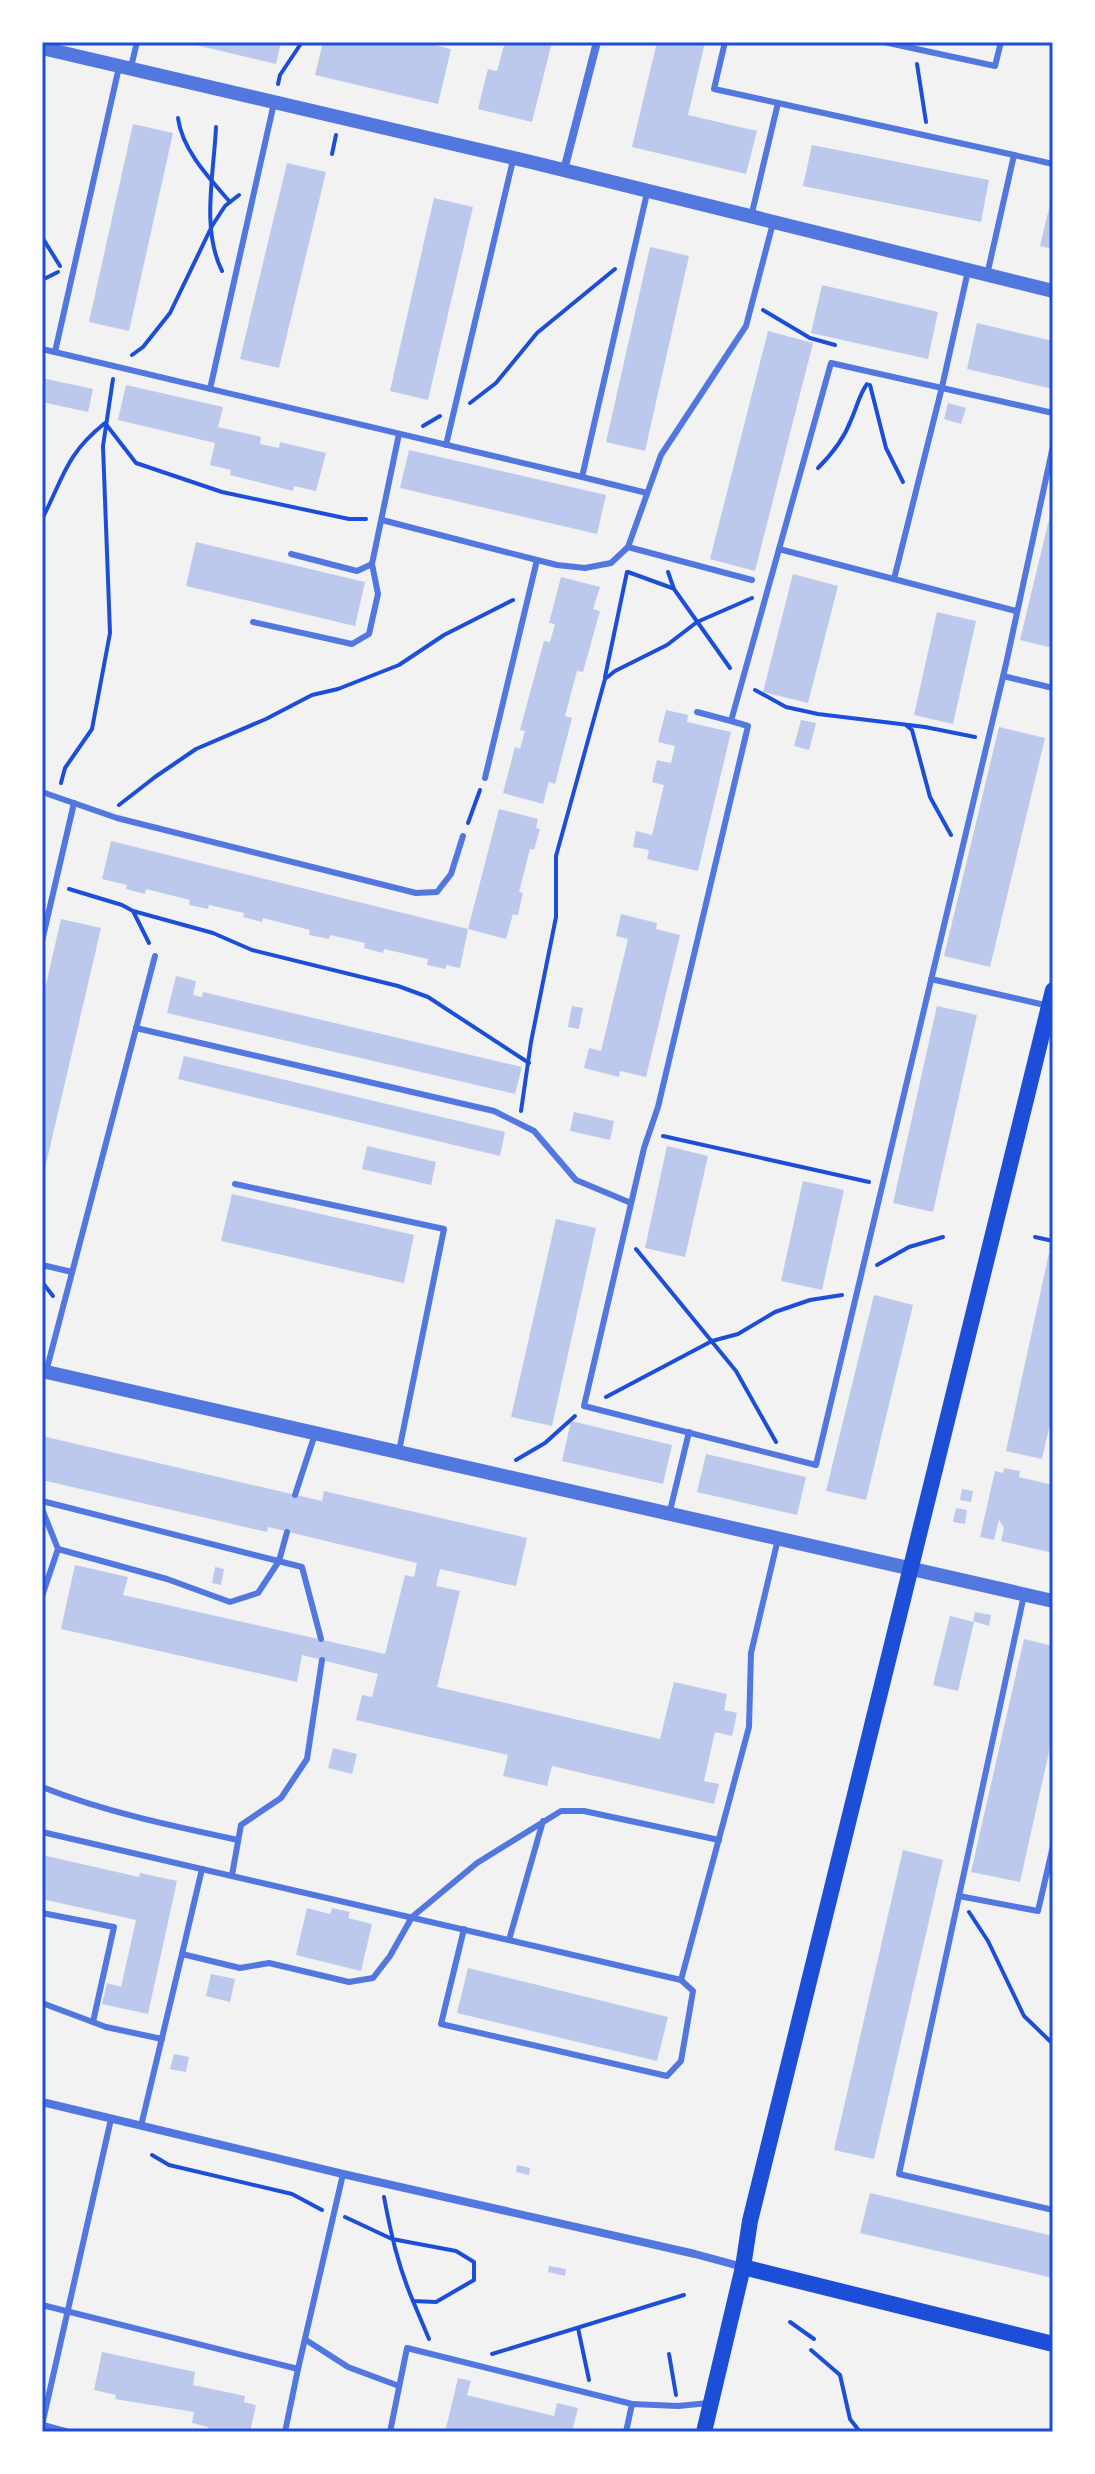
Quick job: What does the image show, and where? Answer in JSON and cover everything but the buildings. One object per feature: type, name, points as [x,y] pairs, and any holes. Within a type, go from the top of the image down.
[{"type":"main road","points":[[704,2432],[743,2267],[750,2221],[1052,1001]]},
{"type":"main road","points":[[743,2267],[1053,2344]]},
{"type":"street","points":[[564,170],[597,42]]},
{"type":"street","points":[[42,49],[514,158],[1053,291]]},
{"type":"street","points":[[44,1372],[1053,1601]]},
{"type":"street","points":[[42,2102],[743,2267]]},
{"type":"lane","points":[[55,352],[125,68],[137,42]]},
{"type":"lane","points":[[725,42],[714,89],[1053,164]]},
{"type":"lane","points":[[884,42],[995,66],[1001,42]]},
{"type":"lane","points":[[210,389],[274,102]]},
{"type":"lane","points":[[751,217],[778,103]]},
{"type":"lane","points":[[987,275],[1014,155]]},
{"type":"lane","points":[[446,445],[514,158]]},
{"type":"lane","points":[[582,477],[647,193]]},
{"type":"lane","points":[[382,520],[557,565],[611,563],[628,547],[661,455],[746,326],[773,223]]},
{"type":"lane","points":[[894,579],[968,271]]},
{"type":"lane","points":[[42,349],[647,493]]},
{"type":"lane","points":[[731,721],[831,363],[1053,413]]},
{"type":"lane","points":[[253,622],[352,644],[369,634],[378,594],[372,564],[399,434]]},
{"type":"lane","points":[[697,712],[748,726],[584,1406],[816,1465],[1003,676],[1053,446]]},
{"type":"lane","points":[[628,547],[752,580]]},
{"type":"lane","points":[[779,549],[1016,611]]},
{"type":"lane","points":[[291,554],[357,571],[372,564]]},
{"type":"lane","points":[[485,778],[537,560]]},
{"type":"lane","points":[[1003,676],[1053,688]]},
{"type":"lane","points":[[42,792],[109,815],[416,893],[437,892],[451,874],[463,836]]},
{"type":"lane","points":[[42,941],[74,803]]},
{"type":"lane","points":[[44,1372],[155,956]]},
{"type":"lane","points":[[931,979],[1052,1001]]},
{"type":"lane","points":[[136,1028],[494,1111],[534,1131],[576,1180],[631,1203]]},
{"type":"lane","points":[[235,1184],[444,1229],[399,1453]]},
{"type":"lane","points":[[42,1265],[72,1272]]},
{"type":"lane","points":[[669,1515],[689,1432]]},
{"type":"lane","points":[[295,1495],[315,1434]]},
{"type":"lane","points":[[42,1501],[302,1567],[321,1639]]},
{"type":"lane","points":[[42,1509],[58,1549],[42,1596]]},
{"type":"lane","points":[[58,1549],[167,1579],[230,1602],[258,1593],[279,1561],[287,1532]]},
{"type":"lane","points":[[681,1980],[749,1727],[751,1653],[778,1539]]},
{"type":"lane","points":[[1024,1595],[899,2174],[1053,2210]]},
{"type":"lane","points":[[232,1875],[241,1825],[281,1798],[307,1759],[322,1660]]},
{"type":"lane","points":[[42,1787],[149,1821],[238,1840]]},
{"type":"lane","points":[[182,1954],[240,1968],[269,1963],[349,1982],[373,1978],[390,1956],[412,1917],[477,1863],[561,1811],[584,1811],[719,1840]]},
{"type":"lane","points":[[509,1940],[543,1821]]},
{"type":"lane","points":[[42,1832],[232,1875],[464,1929],[681,1980],[693,1991],[681,2061],[667,2076],[441,2024],[464,1929]]},
{"type":"lane","points":[[959,1896],[1038,1911],[1053,1846]]},
{"type":"lane","points":[[141,2126],[202,1869]]},
{"type":"lane","points":[[42,1913],[114,1927],[93,2022]]},
{"type":"lane","points":[[42,2003],[93,2022],[162,2039]]},
{"type":"lane","points":[[69,2432],[43,2425],[111,2119]]},
{"type":"lane","points":[[285,2432],[343,2174]]},
{"type":"lane","points":[[42,2305],[298,2369]]},
{"type":"lane","points":[[306,2340],[348,2367],[399,2386]]},
{"type":"lane","points":[[390,2432],[407,2348],[632,2404],[678,2406],[710,2403]]},
{"type":"lane","points":[[626,2432],[632,2404]]},
{"type":"path","points":[[280,75],[302,42]]},
{"type":"path","points":[[914,49],[929,136]]},
{"type":"path","points":[[178,118],[187,146],[230,202]]},
{"type":"path","points":[[216,127],[212,181],[214,247],[221,268],[233,285]]},
{"type":"path","points":[[58,797],[65,768],[92,729],[110,633],[103,446],[116,366],[143,347],[170,313],[212,226],[230,202],[245,190],[255,187]]},
{"type":"path","points":[[42,237],[72,280]]},
{"type":"path","points":[[408,436],[438,417],[473,402],[496,383],[537,333],[557,315],[608,273],[631,261]]},
{"type":"path","points":[[755,299],[764,313],[789,328],[835,345]]},
{"type":"path","points":[[799,479],[816,471],[835,451],[851,421],[859,395],[869,380],[886,448],[897,476],[915,496]]},
{"type":"path","points":[[42,519],[59,477],[82,442],[105,423]]},
{"type":"path","points":[[105,423],[136,463],[232,494],[349,519],[382,520]]},
{"type":"path","points":[[667,558],[674,589],[734,673],[786,707],[988,740]]},
{"type":"path","points":[[594,566],[627,572],[674,589]]},
{"type":"path","points":[[521,1124],[523,1094],[556,917],[556,856],[605,679],[627,572]]},
{"type":"path","points":[[605,679],[667,645],[697,622],[758,595],[769,585]]},
{"type":"path","points":[[109,815],[128,797],[196,749],[312,695],[338,689],[399,665],[444,635],[509,601],[529,596]]},
{"type":"path","points":[[906,725],[912,730],[930,797],[961,855]]},
{"type":"path","points":[[463,836],[485,778]]},
{"type":"path","points":[[55,886],[213,933],[252,950],[398,986],[437,1002],[529,1063]]},
{"type":"path","points":[[133,911],[155,956]]},
{"type":"path","points":[[649,1133],[883,1184]]},
{"type":"path","points":[[624,1235],[736,1371],[783,1456]]},
{"type":"path","points":[[861,1274],[909,1247],[943,1237]]},
{"type":"path","points":[[1035,1237],[1053,1241]]},
{"type":"path","points":[[516,1460],[545,1443],[589,1407],[712,1341],[738,1334],[775,1312],[858,1289]]},
{"type":"path","points":[[959,1896],[988,1941],[1024,2016],[1053,2044]]},
{"type":"path","points":[[152,2155],[169,2165],[292,2194],[315,2209],[335,2213],[392,2239],[456,2251],[474,2262],[474,2280],[436,2302],[413,2301]]},
{"type":"path","points":[[381,2183],[398,2266],[436,2355]]},
{"type":"path","points":[[466,2362],[684,2295]]},
{"type":"path","points":[[790,2322],[814,2339]]},
{"type":"path","points":[[578,2328],[591,2393]]},
{"type":"path","points":[[811,2350],[840,2375],[850,2419],[860,2432]]},
{"type":"path","points":[[669,2354],[678,2406]]}]
